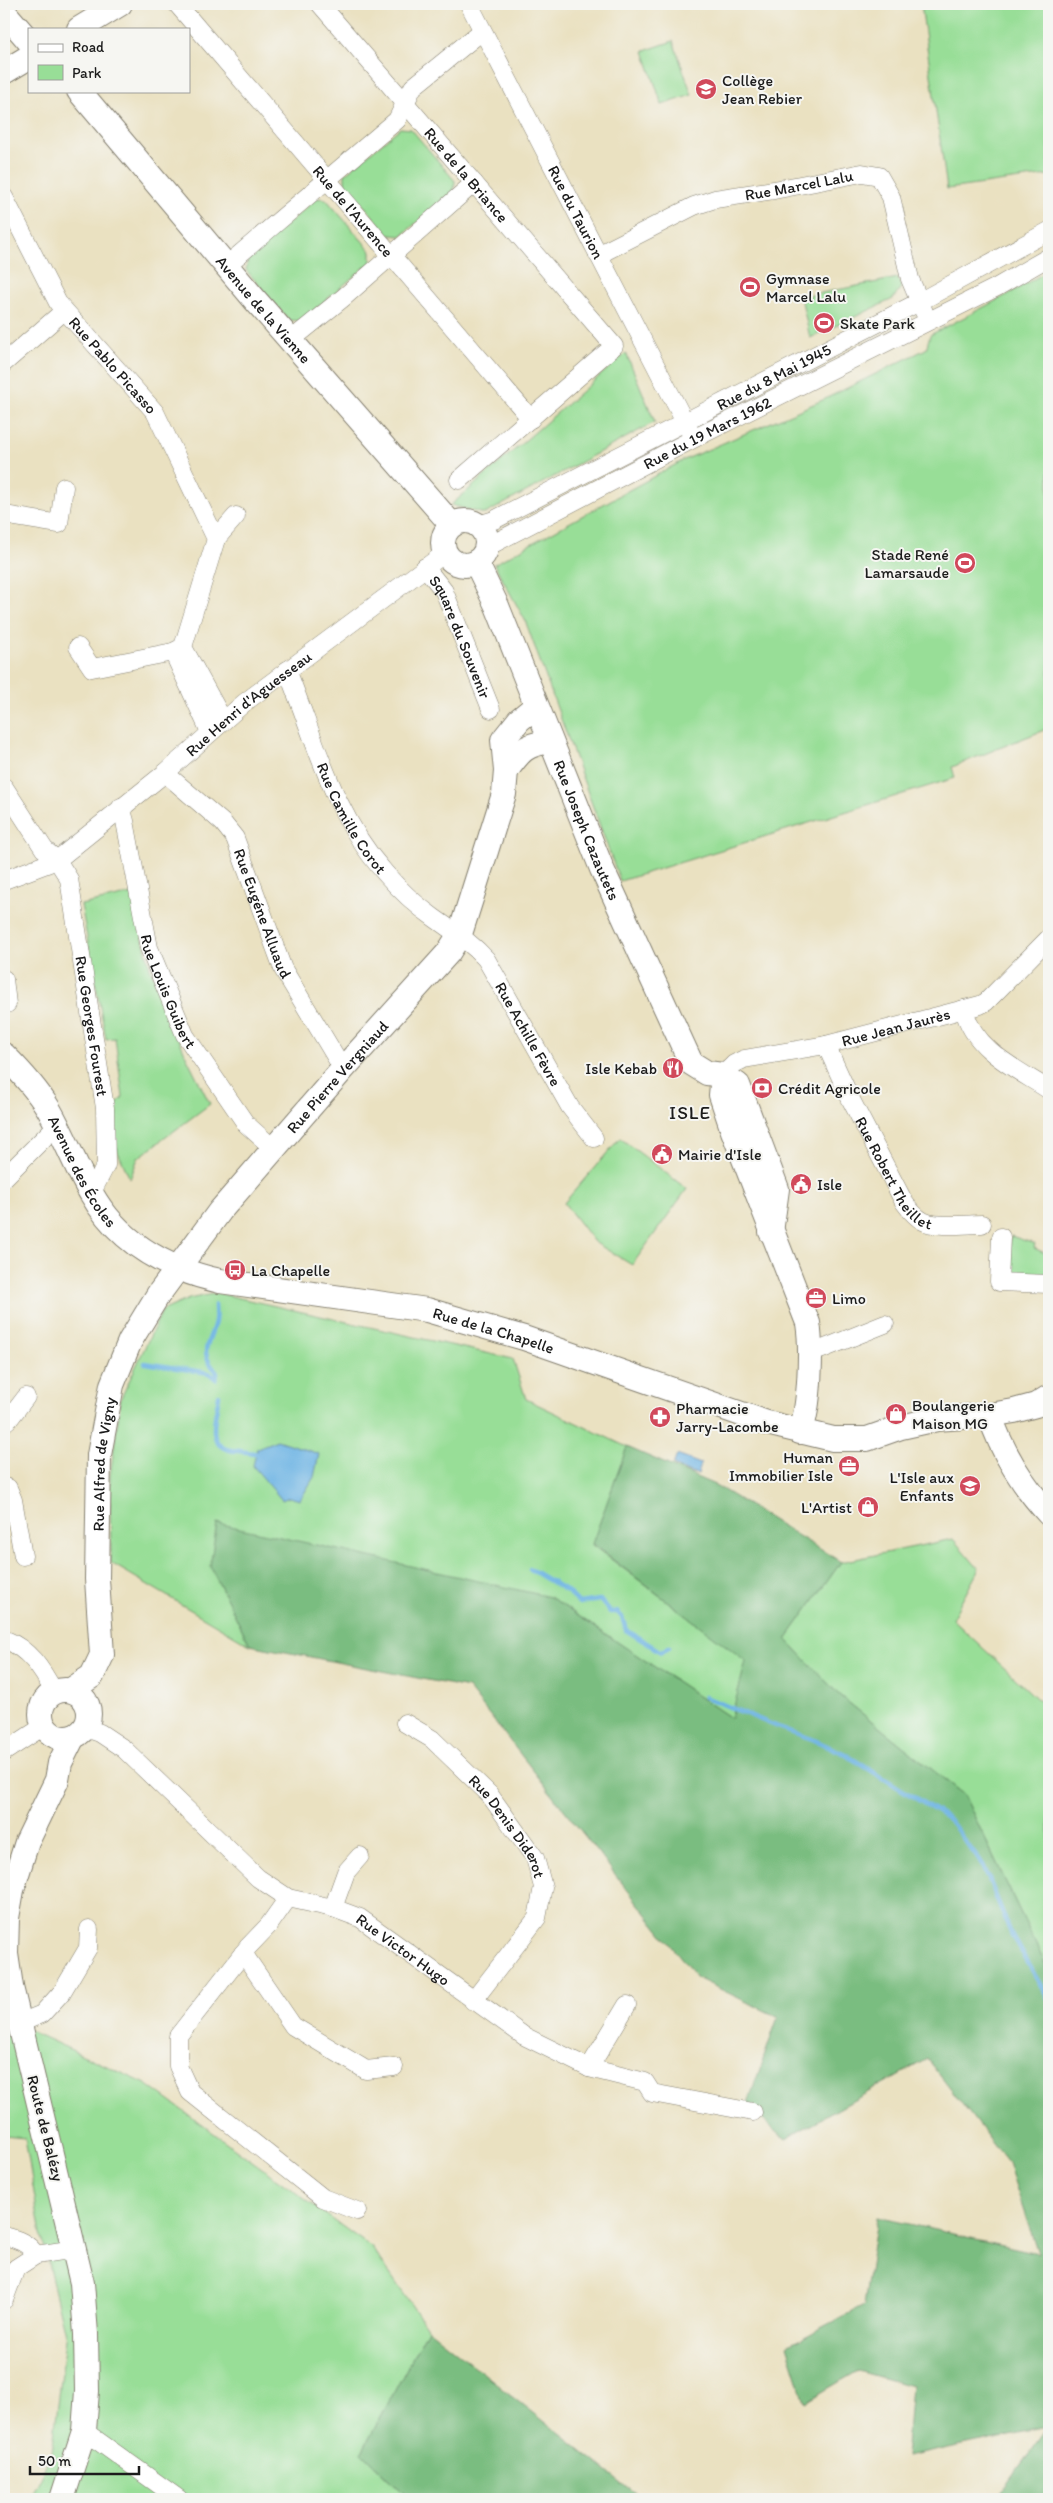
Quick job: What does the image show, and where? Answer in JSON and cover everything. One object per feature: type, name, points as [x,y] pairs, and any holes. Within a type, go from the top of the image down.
[{"type":"street","points":[[81,28],[120,4]]},
{"type":"street","name":"Rue de l'Aurence","points":[[177,4],[531,419]]},
{"type":"street","name":"Rue du Taurion","points":[[469,4],[684,421]]},
{"type":"street","name":"Rue de la Briance","points":[[324,5],[406,104],[614,346],[531,419]]},
{"type":"street","points":[[4,12],[28,41]]},
{"type":"street","points":[[227,265],[397,120],[414,87],[482,31]]},
{"type":"street","points":[[4,72],[28,58]]},
{"type":"street","name":"Avenue de la Vienne","points":[[80,92],[290,341],[452,525]]},
{"type":"street","name":"Rue Marcel Lalu","points":[[598,255],[694,206],[715,199],[862,173],[879,176],[892,197],[910,279],[919,302]]},
{"type":"street","points":[[290,341],[474,183]]},
{"type":"street","name":"Rue Pablo Picasso","points":[[4,197],[58,303],[155,412],[216,539]]},
{"type":"street","name":"Rue du 8 Mai 1945","points":[[478,525],[494,520],[919,302],[1049,231]]},
{"type":"street","name":"Rue du 19 Mars 1962","points":[[482,555],[694,439],[998,287],[1049,256]]},
{"type":"street","points":[[919,302],[928,321]]},
{"type":"street","points":[[4,363],[64,311]]},
{"type":"street","points":[[459,480],[531,419]]},
{"type":"street","points":[[684,421],[694,439]]},
{"type":"street","points":[[4,515],[59,524],[64,487]]},
{"type":"street","points":[[210,732],[178,650],[216,539],[236,516]]},
{"type":"street","points":[[471,521],[478,525],[486,534],[482,555],[458,563],[451,560],[445,553],[443,544],[452,525],[471,521]]},
{"type":"street","name":"Rue Henri d'Aguesseau","points":[[4,880],[57,860],[120,807],[165,773],[224,720],[286,670],[445,553]]},
{"type":"street","name":"Rue Joseph Cazautets","points":[[482,555],[500,615],[602,869],[692,1063],[707,1073],[723,1075],[738,1085],[777,1190],[771,1232],[808,1323],[810,1336],[806,1413],[800,1432]]},
{"type":"street","name":"Square du Souvenir","points":[[425,566],[444,591],[491,709]]},
{"type":"street","points":[[78,648],[92,668],[178,650]]},
{"type":"street","points":[[178,650],[224,720]]},
{"type":"street","name":"Rue Camille Corot","points":[[286,670],[335,798],[359,841],[386,875],[431,916],[460,934]]},
{"type":"street","points":[[506,771],[503,740],[519,720],[536,706]]},
{"type":"street","points":[[506,771],[521,750],[530,744],[550,740]]},
{"type":"street","name":"Rue Pierre Vergniaud","points":[[178,1270],[220,1211],[273,1148],[448,953],[460,934],[487,850],[504,794],[506,771]]},
{"type":"street","name":"Rue Eugéne Alluaud","points":[[165,773],[224,823],[235,838],[283,969],[343,1069]]},
{"type":"street","name":"Rue Georges Fourest","points":[[4,787],[44,849],[57,860],[69,879],[105,1108],[106,1165],[102,1178],[91,1194]]},
{"type":"street","name":"Rue Louis Guibert","points":[[120,807],[125,821],[149,948],[185,1036],[246,1124],[273,1148]]},
{"type":"street","name":"Rue Achille Fèvre","points":[[460,934],[486,959],[570,1107],[594,1138]]},
{"type":"street","name":"Rue Jean Jaurès","points":[[723,1075],[734,1064],[744,1058],[826,1045],[964,1010],[986,1002],[1049,938]]},
{"type":"street","points":[[4,979],[7,1004]]},
{"type":"street","points":[[964,1010],[967,1023],[976,1037],[996,1056],[1049,1090]]},
{"type":"street","name":"Rue Robert Theillet","points":[[826,1045],[851,1100],[899,1193],[915,1216],[925,1222],[934,1224],[982,1224]]},
{"type":"street","name":"Avenue des Écoles","points":[[4,1055],[20,1071],[47,1106],[91,1194],[107,1217],[125,1235],[166,1265],[178,1270]]},
{"type":"street","points":[[4,1178],[57,1125]]},
{"type":"street","points":[[1001,1237],[999,1282],[1049,1284]]},
{"type":"street","name":"Rue de la Chapelle","points":[[178,1270],[220,1281],[427,1310],[492,1327],[767,1423],[833,1439],[867,1439],[901,1427],[937,1419],[990,1416],[1036,1405],[1049,1398]]},
{"type":"street","name":"Rue Alfred de Vigny","points":[[67,1717],[92,1676],[102,1655],[97,1579],[99,1455],[112,1385],[130,1341],[158,1295],[178,1270]]},
{"type":"street","points":[[809,1352],[820,1350],[885,1324]]},
{"type":"street","points":[[4,1423],[26,1397]]},
{"type":"street","points":[[990,1416],[1000,1442],[1032,1493],[1049,1514]]},
{"type":"street","points":[[4,1487],[8,1488],[14,1500],[23,1556]]},
{"type":"street","points":[[4,1640],[17,1645],[32,1658],[67,1717],[4,1752]]},
{"type":"street","name":"Route de Balézy","points":[[62,2499],[84,2431],[87,2391],[86,2334],[82,2283],[20,2023],[6,1953],[8,1908],[17,1870],[57,1780],[67,1717]]},
{"type":"street","name":"Rue Victor Hugo","points":[[67,1717],[100,1732],[124,1749],[258,1878],[288,1898],[333,1908],[360,1918],[524,2036],[589,2068],[645,2082],[652,2093],[753,2112]]},
{"type":"street","name":"Rue Denis Diderot","points":[[405,1722],[432,1739],[489,1794],[535,1858],[543,1887],[537,1918],[474,2001]]},
{"type":"street","points":[[333,1908],[346,1872],[360,1856]]},
{"type":"street","points":[[288,1898],[178,2036],[178,2066],[190,2092],[323,2198],[357,2211]]},
{"type":"street","points":[[20,2023],[42,2014],[62,1992],[88,1948],[89,1929]]},
{"type":"street","points":[[243,1953],[293,2026],[366,2070],[394,2067]]},
{"type":"street","points":[[589,2068],[627,2005]]},
{"type":"street","points":[[4,2236],[18,2239],[33,2249],[36,2255]]},
{"type":"street","points":[[4,2300],[16,2268],[36,2255],[75,2249]]},
{"type":"street","points":[[84,2431],[171,2496]]},
{"type":"green space","points":[[921,4],[1049,4],[1049,175],[947,189]]},
{"type":"green space","points":[[673,41],[692,95],[662,105],[644,51]]},
{"type":"green space","points":[[400,128],[411,129],[455,181],[454,191],[401,236],[389,235],[345,184],[345,174]]},
{"type":"green space","points":[[317,198],[326,199],[371,251],[371,262],[301,321],[289,320],[246,270],[248,259]]},
{"type":"green space","points":[[1049,270],[1049,728],[952,767],[955,778],[620,881],[525,620],[494,564],[684,460],[825,399],[926,349],[930,335],[1007,295]]},
{"type":"green space","name":"Skate Park","points":[[898,278],[901,287],[893,299],[810,338],[801,297]]},
{"type":"green space","points":[[626,353],[655,422],[485,514],[451,505]]},
{"type":"green space","points":[[132,894],[150,968],[186,1056],[210,1104],[138,1158],[130,1179],[114,1143],[116,1104],[123,1097],[115,1038],[106,1039],[81,905]]},
{"type":"green space","points":[[620,1138],[687,1189],[632,1265],[594,1242],[564,1203]]},
{"type":"green space","points":[[1011,1236],[1035,1244],[1034,1248],[1049,1255],[1049,1275],[1011,1272],[1011,1268],[1007,1267]]},
{"type":"green space","points":[[217,1293],[513,1359],[526,1399],[627,1447],[592,1545],[747,1661],[731,1718],[550,1597],[210,1566],[250,1645],[111,1563],[110,1476],[121,1398],[162,1311],[189,1299]]},
{"type":"green space","points":[[627,1447],[717,1486],[841,1562],[786,1639],[839,1695],[964,1795],[1049,1972],[1049,2499],[996,2499],[1048,2427],[906,2457],[912,2386],[858,2371],[805,2402],[787,2346],[864,2306],[877,2217],[1038,2253],[1008,2163],[927,2059],[785,2139],[747,2106],[778,2017],[697,1978],[468,1688],[250,1645],[210,1566],[217,1523],[550,1597],[731,1718],[746,1661],[592,1544]]},
{"type":"green space","points":[[953,1539],[979,1569],[952,1619],[1049,1710],[1049,1972],[964,1795],[839,1695],[786,1639],[841,1562]]},
{"type":"green space","points":[[4,2010],[6,2020],[146,2084],[372,2248],[428,2329],[362,2452],[410,2499],[29,2499],[52,2453],[66,2339],[40,2229],[25,2138],[4,2136]]},
{"type":"green space","points":[[428,2329],[642,2499],[410,2499],[362,2452]]},
{"type":"water","points":[[277,1440],[319,1454],[314,1477],[300,1500],[289,1497],[282,1500],[253,1466],[257,1448]]},
{"type":"water","points":[[677,1455],[701,1464],[698,1474],[690,1473],[673,1465]]},
{"type":"waterway","points":[[215,1305],[215,1321],[206,1352],[207,1358],[217,1372],[216,1379]]},
{"type":"waterway","points":[[145,1363],[209,1373],[216,1379]]},
{"type":"waterway","points":[[219,1395],[214,1427],[217,1442],[222,1447],[230,1450],[262,1455]]},
{"type":"waterway","points":[[530,1569],[567,1591],[579,1603],[600,1600],[610,1612],[617,1612],[622,1617],[626,1630],[661,1652],[669,1647]]},
{"type":"waterway","points":[[705,1697],[843,1753],[949,1819],[984,1867],[1010,1931],[1049,2000]]},
{"type":"place","name":"Collège Jean Rebier","points":[[706,89]]},
{"type":"place","name":"Gymnase Marcel Lalu","points":[[750,287]]},
{"type":"place","name":"Skate Park","points":[[824,323]]},
{"type":"place","name":"Stade René Lamarsaude","points":[[965,563]]},
{"type":"place","name":"Isle Kebab","points":[[673,1068]]},
{"type":"place","name":"Crédit Agricole","points":[[762,1088]]},
{"type":"place","name":"Mairie d'Isle","points":[[662,1154]]},
{"type":"place","name":"Isle","points":[[801,1184]]},
{"type":"place","name":"La Chapelle","points":[[235,1270]]},
{"type":"place","name":"Limo","points":[[816,1298]]},
{"type":"place","name":"Boulangerie Maison MG","points":[[896,1414]]},
{"type":"place","name":"Pharmacie Jarry-Lacombe","points":[[660,1417]]},
{"type":"place","name":"Human Immobilier Isle","points":[[849,1466]]},
{"type":"place","name":"L'Isle aux Enfants","points":[[970,1486]]},
{"type":"place","name":"L'Artist","points":[[868,1507]]},
{"type":"district","name":"ISLE","points":[[690,1112]]}]
